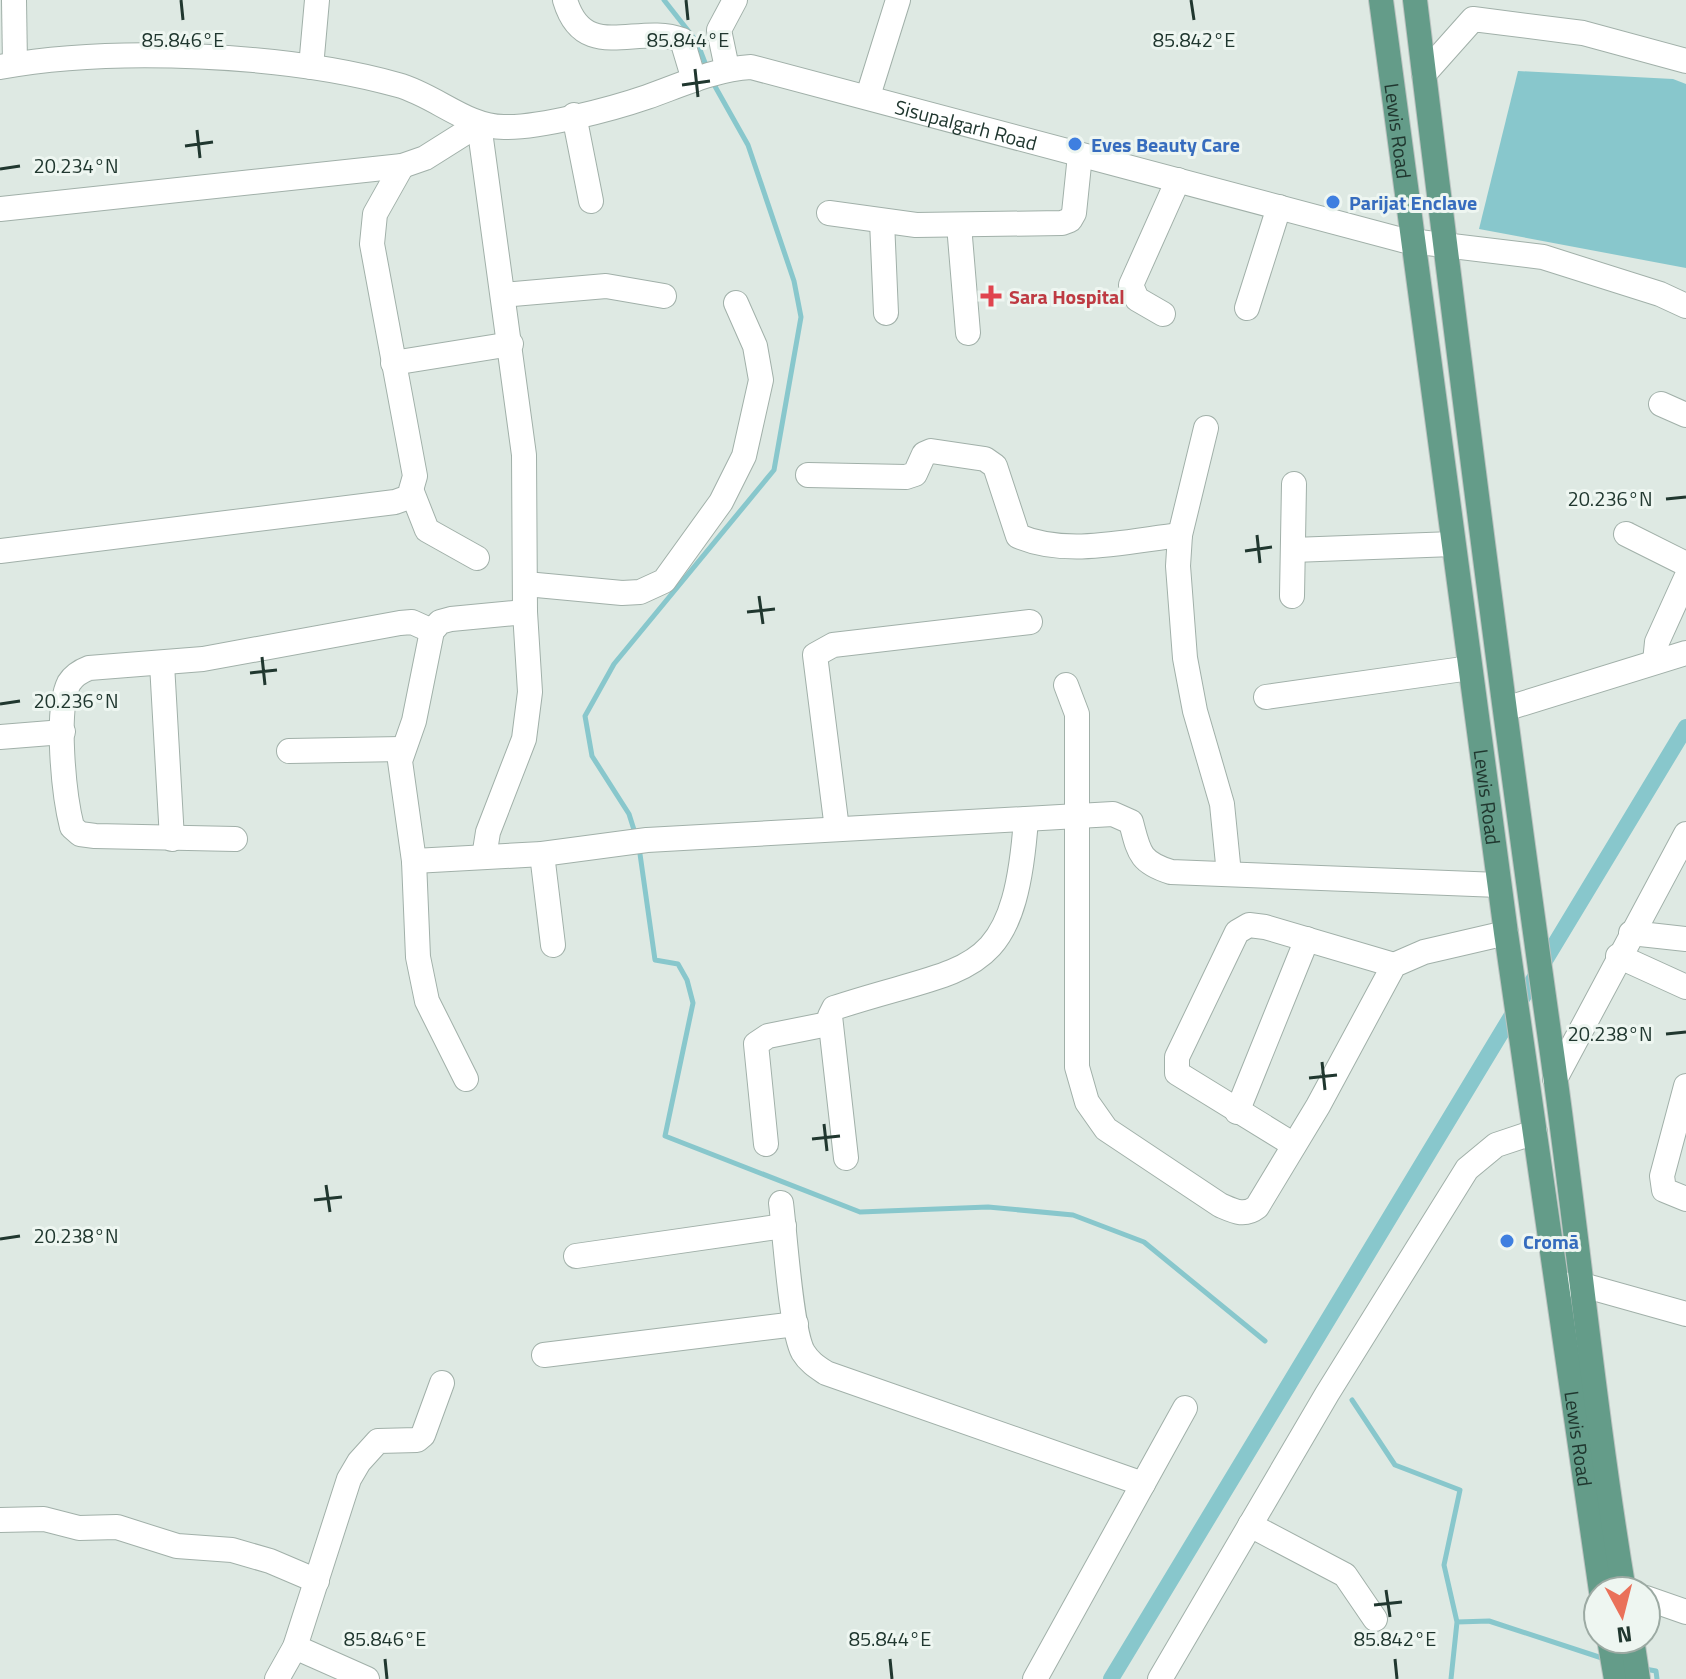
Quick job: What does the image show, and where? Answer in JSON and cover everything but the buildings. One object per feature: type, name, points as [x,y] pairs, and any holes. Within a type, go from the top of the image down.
[{"type":"main road","name":"Lewis Road","points":[[1381,0],[1507,942],[1535,1132],[1568,1285],[1591,1448],[1598,1500],[1600,1575]]},
{"type":"main road","name":"Lewis Road","points":[[1415,0],[1555,1079],[1568,1285]]},
{"type":"main road","points":[[1476,714],[1505,709]]},
{"type":"main road","name":"Lewis Road","points":[[1598,1500],[1619,1575]]},
{"type":"main road","points":[[1616,1679],[1620,1655]]},
{"type":"main road","points":[[1627,1655],[1638,1679]]},
{"type":"street","points":[[14,0],[7,66],[114,56],[311,67],[400,85],[479,124],[506,128],[642,99],[710,74]]},
{"type":"street","points":[[311,67],[317,0]]},
{"type":"street","points":[[565,0],[573,24],[583,31],[599,36],[682,40],[710,74]]},
{"type":"street","points":[[710,74],[719,30],[735,0]]},
{"type":"street","points":[[868,96],[898,0]]},
{"type":"street","points":[[1424,74],[1492,0]]},
{"type":"street","points":[[1473,19],[1583,33],[1686,61]]},
{"type":"street","name":"Sisupalgarh Road","points":[[710,74],[751,67],[1413,242],[1543,257],[1660,294],[1686,306]]},
{"type":"street","points":[[574,115],[591,201]]},
{"type":"street","points":[[0,209],[402,166],[425,158],[479,124]]},
{"type":"street","points":[[479,124],[511,344],[525,468],[525,612],[530,692],[524,739],[488,832],[484,857]]},
{"type":"street","points":[[829,213],[882,221],[959,225],[1070,220],[1080,155]]},
{"type":"street","points":[[402,166],[375,214],[372,244],[415,476],[412,492],[427,530],[477,558]]},
{"type":"street","points":[[1163,314],[1137,299],[1131,285],[1178,180]]},
{"type":"street","points":[[1247,308],[1279,207]]},
{"type":"street","points":[[882,221],[886,313]]},
{"type":"street","points":[[959,225],[968,333]]},
{"type":"street","points":[[503,295],[606,286],[664,296]]},
{"type":"street","points":[[526,584],[631,593],[653,588],[664,581],[721,502],[744,456],[761,380],[755,346],[736,303]]},
{"type":"street","points":[[393,363],[511,344]]},
{"type":"street","points":[[1661,404],[1686,415]]},
{"type":"street","points":[[1206,428],[1180,535],[1178,566],[1185,658],[1195,711],[1222,804],[1229,874]]},
{"type":"street","points":[[808,475],[906,477],[915,474],[920,459],[931,451],[985,459],[995,466],[1018,536],[1038,544],[1111,543],[1180,535]]},
{"type":"street","points":[[1292,596],[1294,484]]},
{"type":"street","points":[[0,551],[395,502],[412,492]]},
{"type":"street","points":[[1626,534],[1686,564]]},
{"type":"street","points":[[1293,550],[1453,544]]},
{"type":"street","points":[[1655,662],[1657,642],[1686,578]]},
{"type":"street","points":[[466,1079],[427,1001],[418,957],[414,861],[400,761],[414,721],[432,631],[440,622],[451,619],[525,612]]},
{"type":"street","points":[[235,839],[80,834],[72,827],[63,732],[68,685],[80,672],[89,668],[162,664],[400,623],[412,622],[432,631]]},
{"type":"street","points":[[837,829],[815,655],[833,645],[1030,622]]},
{"type":"street","points":[[1505,709],[1686,653]]},
{"type":"street","points":[[162,664],[172,839]]},
{"type":"street","points":[[1266,697],[1470,668]]},
{"type":"street","points":[[1066,685],[1077,714],[1077,1067],[1096,1118],[1156,1163],[1237,1212],[1249,1213],[1257,1207],[1394,965],[1424,952],[1507,942]]},
{"type":"street","points":[[0,737],[63,732]]},
{"type":"street","points":[[289,751],[402,749]]},
{"type":"street","points":[[414,861],[542,854],[647,840],[1075,816],[1123,816],[1131,822],[1140,853],[1149,865],[1171,872],[1499,885]]},
{"type":"street","points":[[846,1158],[828,1024],[834,1008],[967,968],[992,948],[1019,891],[1026,819]]},
{"type":"street","points":[[1555,1079],[1618,956],[1686,834]]},
{"type":"street","points":[[542,854],[553,945]]},
{"type":"street","points":[[1294,1145],[1177,1073],[1177,1057],[1237,932],[1243,926],[1265,927],[1394,965]]},
{"type":"street","points":[[1631,933],[1686,939]]},
{"type":"street","points":[[1237,1112],[1307,939]]},
{"type":"street","points":[[1618,956],[1686,987]]},
{"type":"street","points":[[766,1144],[756,1044],[768,1036],[828,1024]]},
{"type":"street","points":[[1686,1086],[1662,1176],[1664,1190],[1686,1199]]},
{"type":"street","points":[[1160,1679],[1327,1394],[1467,1169],[1496,1145],[1535,1132]]},
{"type":"street","points":[[576,1256],[783,1215],[796,1324],[801,1349],[812,1364],[826,1373],[1143,1484]]},
{"type":"street","points":[[1568,1285],[1686,1314]]},
{"type":"street","points":[[544,1355],[796,1324]]},
{"type":"street","points":[[277,1679],[295,1647],[349,1479],[378,1441],[417,1440],[423,1435],[442,1383]]},
{"type":"street","points":[[1035,1679],[1185,1408]]},
{"type":"street","points":[[0,1520],[44,1519],[79,1528],[117,1527],[177,1546],[245,1554],[317,1581]]},
{"type":"street","points":[[1250,1525],[1345,1575],[1375,1619]]},
{"type":"street","points":[[1662,1604],[1686,1612]]},
{"type":"street","points":[[295,1647],[367,1679]]},
{"type":"water","points":[[1518,71],[1673,79],[1686,84],[1686,268],[1479,229]]},
{"type":"waterway","points":[[664,0],[697,42],[707,68]]},
{"type":"waterway","points":[[635,833],[629,814],[592,756],[585,716],[614,664],[774,470],[801,317],[794,281],[748,145],[712,81]]},
{"type":"waterway","points":[[1111,1679],[1686,727]]},
{"type":"waterway","points":[[639,847],[655,960],[678,964],[687,980],[693,1003],[665,1136],[860,1212],[988,1207],[1073,1215],[1144,1242],[1265,1341]]},
{"type":"waterway","points":[[1352,1400],[1395,1465],[1460,1490],[1444,1565],[1457,1622],[1489,1621],[1605,1659]]},
{"type":"waterway","points":[[1451,1679],[1457,1622]]},
{"type":"waterway","points":[[1645,1669],[1656,1671],[1657,1679]]},
{"type":"place","name":"Eves Beauty Care","points":[[1075,144]]},
{"type":"place","name":"Parijat Enclave","points":[[1333,202]]},
{"type":"place","name":"Sara Hospital","points":[[991,296]]},
{"type":"place","name":"Cromā","points":[[1507,1241]]}]
